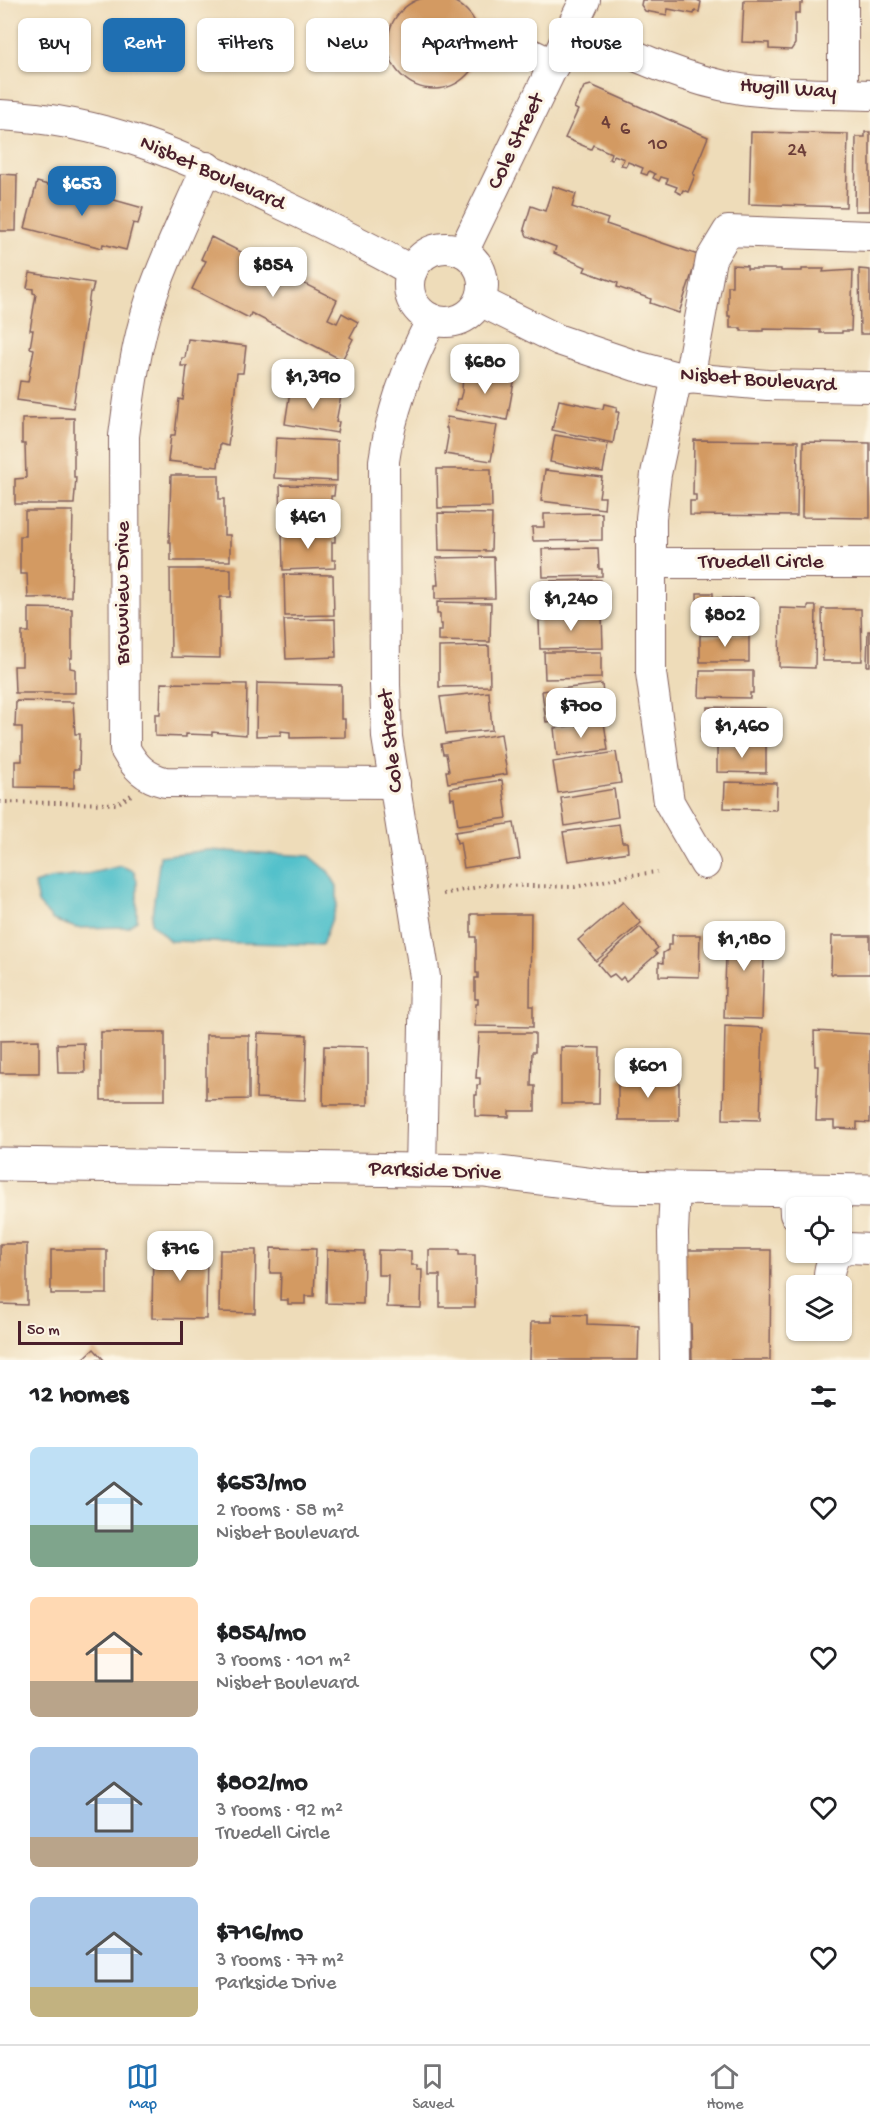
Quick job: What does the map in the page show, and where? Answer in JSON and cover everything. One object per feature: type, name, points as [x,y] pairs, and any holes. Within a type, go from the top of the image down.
[{"type":"main road","name":"Parkside Drive","points":[[0,1164],[484,1171],[610,1187],[675,1187],[795,1202],[870,1191]]},
{"type":"street","name":"Cole Street","points":[[577,18],[585,0]]},
{"type":"street","points":[[843,0],[856,95]]},
{"type":"street","name":"Hugill Way","points":[[643,59],[708,82],[741,89],[856,95]]},
{"type":"street","name":"Cole Street","points":[[464,252],[551,72]]},
{"type":"street","name":"Nisbet Boulevard","points":[[0,115],[52,119],[106,130],[167,151],[207,167],[373,249],[412,271]]},
{"type":"street","name":"Browview Drive","points":[[207,167],[150,301],[140,336],[128,401],[124,436],[125,749],[132,763],[142,773],[165,782],[395,783]]},
{"type":"street","points":[[705,864],[669,802],[651,674],[651,518],[656,474],[683,378],[711,259],[728,231],[870,236]]},
{"type":"street","points":[[443,248],[464,252],[480,268],[483,290],[480,301],[474,310],[454,322],[432,319],[414,304],[409,282],[412,271],[417,262],[433,250],[443,248]]},
{"type":"street","name":"Nisbet Boulevard","points":[[480,301],[559,340],[636,366],[683,378],[767,385],[870,387]]},
{"type":"street","name":"Cole Street","points":[[421,1170],[425,977],[387,737],[384,461],[388,431],[398,397],[412,358],[432,319]]},
{"type":"street","name":"Truedell Circle","points":[[651,563],[870,563]]},
{"type":"street","points":[[675,1187],[673,1233],[675,1360]]},
{"type":"street","points":[[852,1250],[870,1249]]},
{"type":"path","points":[[0,802],[117,804],[134,794]]},
{"type":"path","points":[[443,894],[488,885],[575,887],[657,872]]},
{"type":"water","points":[[208,850],[310,856],[328,871],[337,886],[337,905],[322,945],[170,941],[151,923],[160,856]]},
{"type":"water","points":[[121,866],[134,871],[137,881],[137,920],[128,927],[76,928],[53,920],[38,903],[34,884],[49,879],[83,875]]},
{"type":"building","points":[[420,-1],[448,-1],[460,4],[473,17],[401,18],[401,72],[470,72],[460,82],[443,88],[425,88],[408,82],[395,69],[389,52],[389,34],[395,17],[408,4]]},
{"type":"building","points":[[642,0],[697,0],[701,2],[699,12],[695,11],[694,14],[668,9],[667,15],[645,11],[641,5]]},
{"type":"building","points":[[744,0],[803,0],[803,4],[800,4],[800,13],[795,13],[795,44],[791,50],[769,49],[769,43],[742,42]]},
{"type":"building","points":[[591,85],[708,137],[688,192],[683,190],[681,194],[675,191],[677,187],[666,183],[668,179],[661,177],[659,181],[653,178],[655,174],[649,171],[647,175],[641,173],[643,168],[628,162],[626,166],[621,165],[624,159],[614,155],[612,160],[609,159],[611,153],[593,145],[591,149],[565,138],[578,110],[574,108],[584,87]]},
{"type":"building","points":[[751,132],[848,134],[846,207],[749,204]]},
{"type":"building","points":[[865,132],[870,132],[870,211],[855,211],[856,137],[865,137]]},
{"type":"building","points":[[0,174],[17,175],[16,231],[0,231]]},
{"type":"building","points":[[37,182],[70,191],[71,188],[143,208],[138,224],[133,223],[126,250],[103,244],[102,248],[25,228]]},
{"type":"building","points":[[553,186],[576,194],[572,207],[608,219],[606,224],[698,255],[679,313],[650,303],[651,299],[617,287],[618,283],[584,271],[586,267],[554,253],[556,247],[527,236],[524,229],[531,206],[545,211]]},
{"type":"building","points":[[211,237],[337,300],[328,319],[337,323],[342,313],[358,322],[350,337],[353,339],[342,360],[251,313],[249,318],[192,289],[206,261],[201,259]]},
{"type":"building","points":[[732,265],[747,266],[747,269],[781,269],[781,271],[853,270],[851,331],[820,333],[820,330],[741,331],[741,328],[730,328],[728,286],[732,286]]},
{"type":"building","points":[[859,269],[870,270],[870,334],[860,334]]},
{"type":"building","points":[[30,273],[94,283],[92,292],[90,292],[73,408],[17,400],[20,381],[28,382],[34,349],[30,348],[33,330],[30,330],[36,294],[33,293],[33,289],[27,288]]},
{"type":"building","points":[[188,339],[246,346],[243,373],[237,373],[228,446],[220,444],[218,467],[168,461],[171,435],[175,435],[179,399],[183,400],[187,366],[181,366],[182,358],[185,358]]},
{"type":"building","points":[[466,368],[482,370],[481,375],[514,382],[507,420],[455,410],[457,399],[460,399],[462,392],[463,373]]},
{"type":"building","points":[[291,385],[341,396],[336,422],[339,422],[337,433],[285,424]]},
{"type":"building","points":[[559,400],[603,409],[604,404],[617,407],[616,412],[619,412],[613,443],[552,430]]},
{"type":"building","points":[[447,417],[497,425],[491,461],[445,454],[448,437]]},
{"type":"building","points":[[74,418],[74,477],[76,477],[74,504],[15,504],[15,479],[26,478],[22,419]]},
{"type":"building","points":[[555,435],[608,444],[603,472],[550,462]]},
{"type":"building","points":[[276,438],[337,441],[337,481],[274,478]]},
{"type":"building","points":[[694,440],[798,441],[797,516],[690,515],[690,501],[696,501],[696,495],[693,495]]},
{"type":"building","points":[[803,442],[870,443],[870,518],[802,517]]},
{"type":"building","points":[[437,469],[491,469],[492,507],[438,508]]},
{"type":"building","points":[[545,470],[602,477],[599,497],[605,497],[604,509],[541,501]]},
{"type":"building","points":[[171,475],[219,475],[219,499],[224,499],[224,535],[230,535],[230,561],[171,561],[171,542],[169,542]]},
{"type":"building","points":[[280,485],[335,486],[334,496],[331,496],[331,515],[336,515],[336,525],[281,524]]},
{"type":"building","points":[[25,511],[73,511],[71,597],[28,598],[27,574],[20,574],[20,536],[25,536]]},
{"type":"building","points":[[438,513],[492,514],[491,551],[439,550]]},
{"type":"building","points":[[602,513],[602,540],[533,541],[532,527],[544,527],[544,514]]},
{"type":"building","points":[[335,530],[332,560],[335,560],[335,568],[283,570],[282,531]]},
{"type":"building","points":[[598,548],[599,569],[602,569],[602,576],[543,577],[542,549]]},
{"type":"building","points":[[494,557],[495,598],[435,599],[435,585],[438,585],[436,558]]},
{"type":"building","points":[[170,569],[231,569],[231,597],[220,597],[220,658],[171,657]]},
{"type":"building","points":[[284,574],[333,575],[334,615],[285,616]]},
{"type":"building","points":[[601,580],[602,611],[541,612],[541,581]]},
{"type":"building","points":[[697,593],[713,593],[713,598],[753,598],[754,627],[698,628]]},
{"type":"building","points":[[437,602],[491,603],[490,642],[438,641],[438,631],[442,631],[442,624],[440,624],[440,614],[437,614]]},
{"type":"building","points":[[808,606],[816,606],[815,668],[779,667],[780,608],[808,609]]},
{"type":"building","points":[[29,608],[72,609],[70,668],[75,669],[75,693],[15,693],[14,666],[22,666],[22,632],[29,632]]},
{"type":"building","points":[[822,609],[861,609],[862,661],[823,661]]},
{"type":"building","points":[[602,615],[603,648],[540,649],[539,620],[542,620],[542,616]]},
{"type":"building","points":[[335,619],[336,657],[286,659],[284,620]]},
{"type":"building","points":[[868,631],[870,631],[870,666],[867,666]]},
{"type":"building","points":[[700,635],[749,635],[749,662],[700,662]]},
{"type":"building","points":[[489,646],[490,686],[439,687],[439,647]]},
{"type":"building","points":[[544,652],[601,652],[601,678],[545,679]]},
{"type":"building","points":[[700,671],[753,671],[753,693],[750,693],[750,698],[699,697]]},
{"type":"building","points":[[161,683],[247,684],[246,735],[212,732],[212,735],[186,734],[186,737],[155,736],[155,714],[160,714]]},
{"type":"building","points":[[257,683],[341,685],[341,719],[345,719],[345,737],[290,738],[290,732],[281,731],[281,735],[256,736]]},
{"type":"building","points":[[602,684],[605,715],[546,722],[542,691]]},
{"type":"building","points":[[489,692],[492,730],[446,734],[440,697]]},
{"type":"building","points":[[16,701],[73,702],[75,734],[80,734],[79,769],[74,769],[74,788],[15,787],[15,761],[22,761],[22,727],[15,727]]},
{"type":"building","points":[[707,707],[765,708],[764,739],[701,738],[702,725],[707,725]]},
{"type":"building","points":[[604,722],[608,750],[557,756],[554,728]]},
{"type":"building","points":[[501,734],[507,774],[448,783],[446,771],[449,771],[448,765],[441,744]]},
{"type":"building","points":[[717,745],[766,745],[766,773],[717,772]]},
{"type":"building","points":[[616,752],[621,783],[558,793],[553,762]]},
{"type":"building","points":[[502,780],[507,818],[458,825],[450,788]]},
{"type":"building","points":[[725,782],[777,783],[776,810],[724,808]]},
{"type":"building","points":[[614,789],[618,817],[565,826],[561,798]]},
{"type":"building","points":[[514,823],[520,859],[464,868],[460,842],[457,843],[455,832]]},
{"type":"building","points":[[619,824],[622,842],[627,842],[628,852],[568,861],[563,832]]},
{"type":"building","points":[[623,902],[641,923],[596,961],[578,940]]},
{"type":"building","points":[[471,914],[531,914],[530,1006],[533,1006],[533,1027],[475,1026],[478,999],[475,999],[475,978],[478,978],[478,973],[476,973],[476,937],[471,937]]},
{"type":"building","points":[[727,925],[765,926],[762,1019],[724,1018]]},
{"type":"building","points":[[640,927],[658,948],[654,951],[657,954],[626,981],[623,977],[620,980],[614,974],[609,977],[598,964]]},
{"type":"building","points":[[672,935],[700,935],[699,977],[659,976],[659,962],[663,963],[663,953],[668,950],[668,945],[672,945]]},
{"type":"building","points":[[832,936],[870,936],[870,974],[831,974]]},
{"type":"building","points":[[725,1026],[763,1028],[760,1120],[723,1119]]},
{"type":"building","points":[[814,1031],[870,1034],[870,1123],[857,1122],[857,1129],[834,1128],[834,1121],[816,1121],[818,1066],[815,1066]]},
{"type":"building","points":[[101,1032],[165,1032],[165,1100],[101,1100]]},
{"type":"building","points":[[258,1033],[307,1035],[305,1100],[256,1098]]},
{"type":"building","points":[[479,1033],[535,1033],[531,1086],[535,1086],[535,1111],[509,1111],[509,1117],[475,1116],[475,1095],[477,1095],[477,1085],[480,1085],[480,1078],[476,1078]]},
{"type":"building","points":[[206,1035],[249,1035],[249,1099],[206,1100]]},
{"type":"building","points":[[39,1040],[39,1073],[0,1073],[0,1041]]},
{"type":"building","points":[[84,1043],[85,1073],[58,1073],[57,1044]]},
{"type":"building","points":[[324,1046],[368,1047],[368,1105],[323,1105]]},
{"type":"building","points":[[561,1047],[600,1048],[599,1104],[561,1104]]},
{"type":"building","points":[[618,1078],[679,1078],[679,1120],[618,1120]]},
{"type":"building","points":[[0,1244],[27,1244],[27,1305],[0,1304]]},
{"type":"building","points":[[153,1246],[207,1246],[206,1319],[152,1318]]},
{"type":"building","points":[[271,1248],[316,1249],[314,1296],[305,1296],[305,1304],[288,1304],[288,1300],[280,1300],[281,1273],[270,1273]]},
{"type":"building","points":[[51,1250],[107,1250],[107,1294],[51,1294]]},
{"type":"building","points":[[220,1250],[256,1250],[255,1313],[219,1312]]},
{"type":"building","points":[[327,1250],[364,1251],[363,1304],[326,1303]]},
{"type":"building","points":[[378,1250],[411,1251],[411,1265],[417,1265],[417,1270],[422,1270],[421,1308],[387,1307],[388,1275],[378,1275]]},
{"type":"building","points":[[429,1250],[459,1250],[459,1255],[475,1255],[475,1307],[440,1307],[440,1275],[429,1275]]},
{"type":"building","points":[[683,1250],[771,1250],[770,1360],[692,1360],[691,1324],[683,1324]]},
{"type":"building","points":[[552,1314],[587,1315],[587,1324],[639,1326],[638,1360],[530,1360],[531,1322],[552,1322]]},
{"type":"building","points":[[94,1349],[104,1360],[82,1360]]}]
